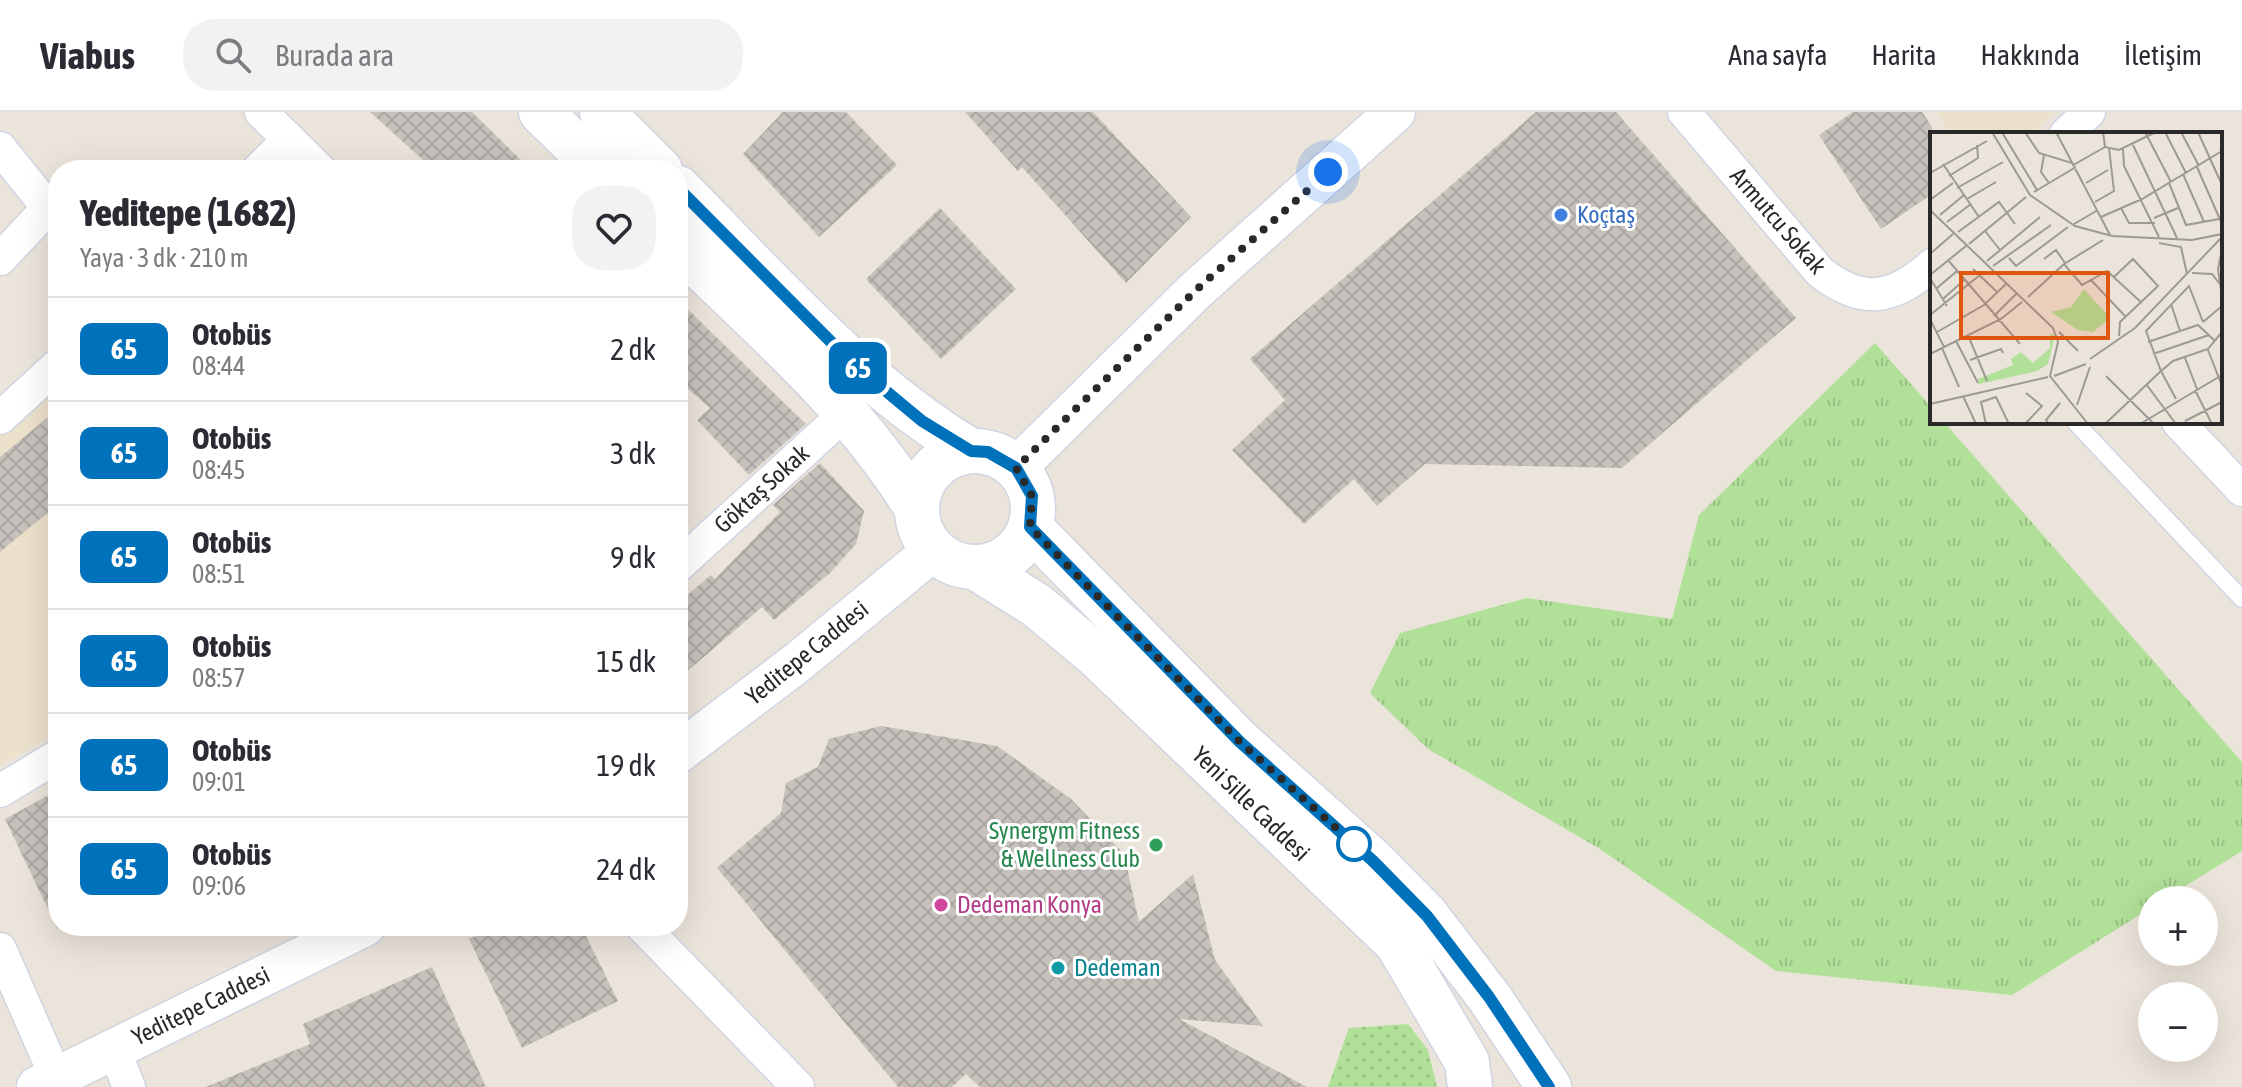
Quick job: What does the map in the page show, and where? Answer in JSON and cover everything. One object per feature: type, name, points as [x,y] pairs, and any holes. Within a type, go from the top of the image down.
[{"type":"main road","points":[[541,112],[590,160]]},
{"type":"main road","points":[[602,112],[650,160]]},
{"type":"main road","points":[[688,198],[851,362],[922,421],[971,451]]},
{"type":"main road","points":[[688,266],[847,412],[889,463],[917,509],[919,524],[934,550],[960,565],[975,567],[993,564],[1009,556],[1030,527],[1032,496],[1016,468],[988,452],[971,451],[939,463],[927,475],[917,509]]},
{"type":"main road","name":"Yeni Sille Caddesi","points":[[1030,527],[1240,742],[1373,861],[1427,916],[1489,997],[1549,1087]]},
{"type":"main road","name":"Yeni Sille Caddesi","points":[[975,567],[1036,605],[1096,655],[1397,943],[1467,1062],[1470,1087]]},
{"type":"street","points":[[261,112],[310,160]]},
{"type":"street","points":[[1016,468],[1195,291],[1395,112]]},
{"type":"street","name":"Armutcu Sokak","points":[[1684,112],[1820,272],[1839,286],[1862,294],[1888,294],[1907,285],[1930,268]]},
{"type":"street","points":[[2068,132],[2089,112]]},
{"type":"street","points":[[268,160],[289,139]]},
{"type":"street","points":[[0,148],[48,208]]},
{"type":"street","points":[[0,259],[48,218]]},
{"type":"street","points":[[0,418],[48,374]]},
{"type":"street","name":"Göktaş Sokak","points":[[688,557],[847,412]]},
{"type":"street","points":[[2180,424],[2242,490]]},
{"type":"street","name":"Yeditepe Caddesi","points":[[688,745],[798,662],[934,550]]},
{"type":"street","points":[[0,791],[48,762]]},
{"type":"street","name":"Yeditepe Caddesi","points":[[46,1082],[345,936]]},
{"type":"street","points":[[652,936],[798,1087]]},
{"type":"street","points":[[0,949],[46,1082]]},
{"type":"street","points":[[114,1049],[129,1087]]},
{"type":"lane","points":[[2077,424],[2242,599]]},
{"type":"shaded area","points":[[1936,112],[2053,112],[2034,132],[1950,132]]},
{"type":"shaded area","points":[[48,386],[48,738],[0,766],[0,429]]},
{"type":"green space","points":[[1875,343],[1930,406],[1930,424],[1946,424],[2242,762],[2242,851],[2186,886],[2138,886],[2138,916],[2012,995],[1776,971],[1600,849],[1428,749],[1370,693],[1400,633],[1527,598],[1672,619],[1699,515]]},
{"type":"green space","points":[[1408,1024],[1428,1050],[1437,1087],[1328,1087],[1349,1028]]},
{"type":"building","points":[[370,112],[472,112],[521,160],[423,160]]},
{"type":"building","points":[[783,112],[846,112],[897,165],[819,237],[743,154]]},
{"type":"building","points":[[965,112],[1093,112],[1191,217],[1126,283],[1022,167],[1018,171]]},
{"type":"building","name":"Koçtaş","points":[[1536,112],[1616,112],[1796,318],[1622,468],[1425,464],[1377,506],[1354,479],[1304,524],[1232,450],[1285,400],[1250,359]]},
{"type":"building","points":[[1853,112],[1922,112],[1932,127],[1930,195],[1881,229],[1819,135]]},
{"type":"building","points":[[940,208],[1016,289],[941,359],[866,279]]},
{"type":"building","points":[[688,310],[806,424],[749,475],[697,420],[710,408],[688,389]]},
{"type":"building","points":[[48,417],[48,512],[0,552],[0,457]]},
{"type":"building","points":[[820,463],[864,511],[856,544],[831,572],[774,620],[762,607],[688,670],[688,595],[711,575],[715,579],[780,512],[773,505]]},
{"type":"building","name":"Dedeman Konya","points":[[881,726],[997,746],[1071,799],[1124,854],[1139,922],[1193,874],[1215,960],[1263,1026],[1179,1019],[1307,1087],[980,1087],[966,1074],[952,1087],[898,1087],[717,868],[781,813],[786,783],[818,767],[829,739]]},
{"type":"building","points":[[48,795],[48,909],[5,819]]},
{"type":"building","points":[[475,936],[586,936],[618,1001],[522,1048],[469,939]]},
{"type":"building","points":[[432,967],[486,1087],[206,1087],[310,1044],[303,1024]]},
{"type":"bus line","name":"65","points":[[688,198],[851,362],[922,421],[971,451],[988,452],[1016,468],[1032,496],[1030,527],[1240,742],[1373,861],[1427,916],[1489,997],[1549,1087]]},
{"type":"place","name":"Koçtaş","points":[[1561,215]]},
{"type":"place","name":"Synergym Fitness & Wellness Club","points":[[1156,845]]},
{"type":"place","name":"Dedeman Konya","points":[[941,905]]},
{"type":"place","name":"Dedeman","points":[[1058,968]]},
{"type":"route","points":[[1328,172],[1195,291],[1016,468],[1032,496],[1030,527],[1240,742],[1356,846],[1354,844]]}]
